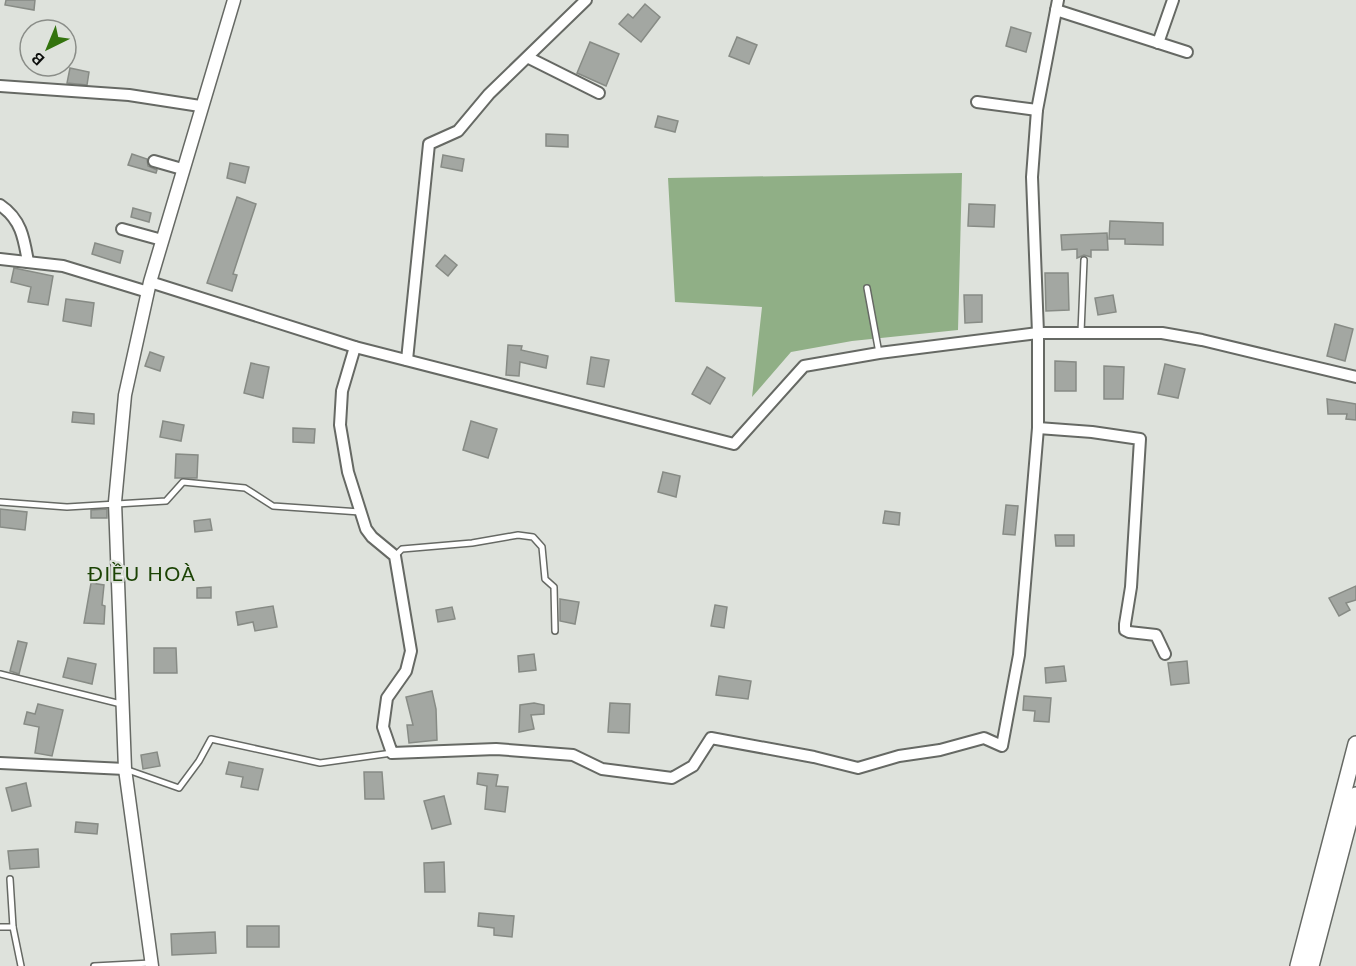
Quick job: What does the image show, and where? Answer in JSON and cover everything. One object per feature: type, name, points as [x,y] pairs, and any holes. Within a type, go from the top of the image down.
[{"type":"main road","points":[[1298,966],[1356,744]]},
{"type":"main road","points":[[1311,966],[1356,795]]},
{"type":"street","points":[[152,964],[125,769],[115,502],[125,395],[149,287],[200,106],[234,0]]},
{"type":"street","points":[[407,360],[429,144],[437,139],[453,135],[489,94],[529,58],[586,0]]},
{"type":"street","points":[[1158,43],[1173,0]]},
{"type":"street","points":[[355,347],[342,391],[340,425],[348,472],[372,537],[395,556],[411,651],[406,671],[387,698],[383,727],[392,753],[496,749],[573,755],[602,769],[672,778],[693,766],[711,738],[814,757],[858,768],[899,756],[984,738],[1002,746],[1019,655],[1038,428],[1038,333],[1032,177],[1037,110],[1057,5],[1187,52]]},
{"type":"street","points":[[529,58],[599,93]]},
{"type":"street","points":[[0,86],[61,84],[200,106]]},
{"type":"street","points":[[977,102],[1037,110]]},
{"type":"street","points":[[154,161],[182,169]]},
{"type":"street","points":[[0,205],[12,213],[21,226],[28,262]]},
{"type":"street","points":[[122,228],[162,240]]},
{"type":"street","points":[[0,259],[63,266],[149,287],[355,347],[734,444],[804,366],[879,353],[1038,333],[1151,333],[1182,336],[1356,377]]},
{"type":"street","points":[[1038,428],[1092,432],[1140,439],[1125,630],[1156,634],[1165,654]]},
{"type":"street","points":[[0,763],[125,769]]},
{"type":"lane","points":[[1081,332],[1084,260]]},
{"type":"lane","points":[[867,288],[879,353]]},
{"type":"lane","points":[[0,502],[67,507],[115,502],[166,501],[183,482],[245,489],[273,506],[362,512]]},
{"type":"lane","points":[[395,556],[402,549],[472,543],[518,535],[533,537],[542,547],[545,579],[554,587],[555,631]]},
{"type":"lane","points":[[0,674],[123,704]]},
{"type":"lane","points":[[125,769],[179,788],[199,761],[210,739],[320,763],[392,753]]},
{"type":"lane","points":[[10,879],[13,927],[21,966]]},
{"type":"lane","points":[[0,927],[13,927]]},
{"type":"lane","points":[[94,966],[152,964]]},
{"type":"green space","points":[[962,173],[958,330],[852,341],[791,352],[752,397],[762,307],[675,302],[668,178]]},
{"type":"building","points":[[6,0],[35,0],[34,10],[5,5]]},
{"type":"building","points":[[645,4],[660,17],[641,42],[619,24],[628,14],[633,18]]},
{"type":"building","points":[[1011,27],[1031,33],[1026,52],[1006,46]]},
{"type":"building","points":[[737,37],[757,45],[749,64],[729,56]]},
{"type":"building","points":[[590,42],[619,54],[606,86],[577,73]]},
{"type":"building","points":[[78,70],[89,72],[87,85],[67,83],[68,78],[78,78]]},
{"type":"building","points":[[658,116],[678,121],[675,132],[655,127]]},
{"type":"building","points":[[546,134],[568,135],[568,147],[546,146]]},
{"type":"building","points":[[132,154],[147,159],[148,166],[157,170],[156,173],[128,165]]},
{"type":"building","points":[[443,155],[464,159],[462,171],[441,167]]},
{"type":"building","points":[[230,163],[249,167],[245,183],[227,178]]},
{"type":"building","points":[[237,197],[256,204],[233,274],[237,275],[232,291],[207,283]]},
{"type":"building","points":[[969,204],[995,205],[994,227],[968,226]]},
{"type":"building","points":[[133,208],[151,213],[149,222],[131,217]]},
{"type":"building","points":[[1110,221],[1163,223],[1163,245],[1125,244],[1125,239],[1109,239]]},
{"type":"building","points":[[1107,233],[1108,250],[1091,250],[1091,257],[1084,255],[1077,258],[1077,249],[1062,250],[1061,235]]},
{"type":"building","points":[[95,243],[123,251],[120,263],[92,254]]},
{"type":"building","points":[[445,255],[457,265],[448,276],[436,266]]},
{"type":"building","points":[[14,268],[53,276],[48,305],[28,302],[31,287],[11,282]]},
{"type":"building","points":[[1045,273],[1068,273],[1069,310],[1046,311]]},
{"type":"building","points":[[964,295],[982,295],[982,322],[965,323]]},
{"type":"building","points":[[1113,295],[1116,312],[1098,315],[1095,298]]},
{"type":"building","points":[[66,299],[94,303],[91,326],[63,321]]},
{"type":"building","points":[[1335,324],[1353,329],[1345,361],[1327,356]]},
{"type":"building","points":[[508,345],[522,346],[521,350],[548,356],[546,368],[520,362],[519,376],[506,375]]},
{"type":"building","points":[[150,352],[164,357],[160,371],[145,366]]},
{"type":"building","points":[[591,357],[609,360],[604,387],[587,384]]},
{"type":"building","points":[[1055,361],[1076,362],[1076,391],[1055,391]]},
{"type":"building","points":[[251,363],[269,367],[263,398],[244,393]]},
{"type":"building","points":[[1165,364],[1185,369],[1178,398],[1158,394]]},
{"type":"building","points":[[1104,366],[1124,367],[1123,399],[1104,399]]},
{"type":"building","points":[[707,367],[725,378],[710,404],[692,394]]},
{"type":"building","points":[[1327,399],[1356,404],[1356,420],[1346,419],[1347,414],[1328,414]]},
{"type":"building","points":[[73,412],[94,414],[94,424],[72,422]]},
{"type":"building","points":[[163,421],[184,425],[181,441],[160,437]]},
{"type":"building","points":[[471,421],[497,429],[488,458],[463,450]]},
{"type":"building","points":[[293,428],[315,429],[314,443],[293,442]]},
{"type":"building","points":[[176,454],[198,455],[197,478],[175,478]]},
{"type":"building","points":[[663,472],[680,476],[676,497],[658,492]]},
{"type":"building","points":[[1006,505],[1018,506],[1015,535],[1003,534]]},
{"type":"building","points":[[0,509],[27,512],[25,530],[0,527]]},
{"type":"building","points":[[107,509],[107,518],[91,518],[91,510]]},
{"type":"building","points":[[885,511],[900,513],[899,525],[883,523]]},
{"type":"building","points":[[210,519],[212,530],[195,532],[194,521]]},
{"type":"building","points":[[1055,535],[1074,535],[1074,546],[1056,546]]},
{"type":"building","points":[[91,583],[104,585],[102,605],[105,606],[104,624],[84,623]]},
{"type":"building","points":[[1356,586],[1356,600],[1346,603],[1350,610],[1339,616],[1329,598]]},
{"type":"building","points":[[211,587],[211,598],[197,598],[197,588]]},
{"type":"building","points":[[560,599],[579,602],[575,624],[560,621]]},
{"type":"building","points":[[715,605],[727,607],[724,628],[711,626]]},
{"type":"building","points":[[273,606],[277,627],[255,631],[253,622],[238,625],[236,612]]},
{"type":"building","points":[[452,607],[455,619],[438,622],[436,610]]},
{"type":"building","points":[[18,641],[27,643],[19,674],[10,671]]},
{"type":"building","points":[[154,648],[176,648],[177,673],[154,673]]},
{"type":"building","points":[[534,654],[536,670],[519,672],[518,656]]},
{"type":"building","points":[[68,658],[96,664],[92,684],[63,677]]},
{"type":"building","points":[[1187,661],[1189,683],[1171,685],[1168,663]]},
{"type":"building","points":[[1064,666],[1066,681],[1046,683],[1045,668]]},
{"type":"building","points":[[719,676],[751,681],[748,699],[716,695]]},
{"type":"building","points":[[432,691],[436,709],[437,740],[409,743],[407,725],[413,725],[406,697]]},
{"type":"building","points":[[1024,696],[1051,698],[1049,722],[1034,721],[1035,711],[1023,710]]},
{"type":"building","points":[[534,703],[544,705],[544,714],[531,715],[534,729],[519,732],[520,705]]},
{"type":"building","points":[[610,703],[630,704],[629,733],[608,732]]},
{"type":"building","points":[[38,704],[63,710],[52,756],[35,753],[39,727],[24,724],[27,712],[35,714]]},
{"type":"building","points":[[157,752],[160,766],[143,769],[141,755]]},
{"type":"building","points":[[229,762],[263,769],[258,790],[241,787],[243,777],[226,774]]},
{"type":"building","points":[[364,772],[382,772],[384,799],[365,799]]},
{"type":"building","points":[[478,773],[498,775],[496,786],[508,787],[505,812],[485,809],[487,786],[477,784]]},
{"type":"building","points":[[26,783],[31,806],[12,811],[6,788]]},
{"type":"building","points":[[444,796],[451,824],[432,829],[424,801]]},
{"type":"building","points":[[76,822],[98,824],[97,834],[75,832]]},
{"type":"building","points":[[38,849],[39,867],[10,869],[8,851]]},
{"type":"building","points":[[444,862],[445,892],[425,892],[424,863]]},
{"type":"building","points":[[479,913],[514,916],[512,937],[494,935],[494,928],[478,926]]},
{"type":"building","points":[[247,926],[279,926],[279,947],[247,947]]},
{"type":"building","points":[[215,932],[216,953],[172,955],[171,934]]},
{"type":"district","name":"ĐIỀU HOÀ","points":[[142,574]]}]
